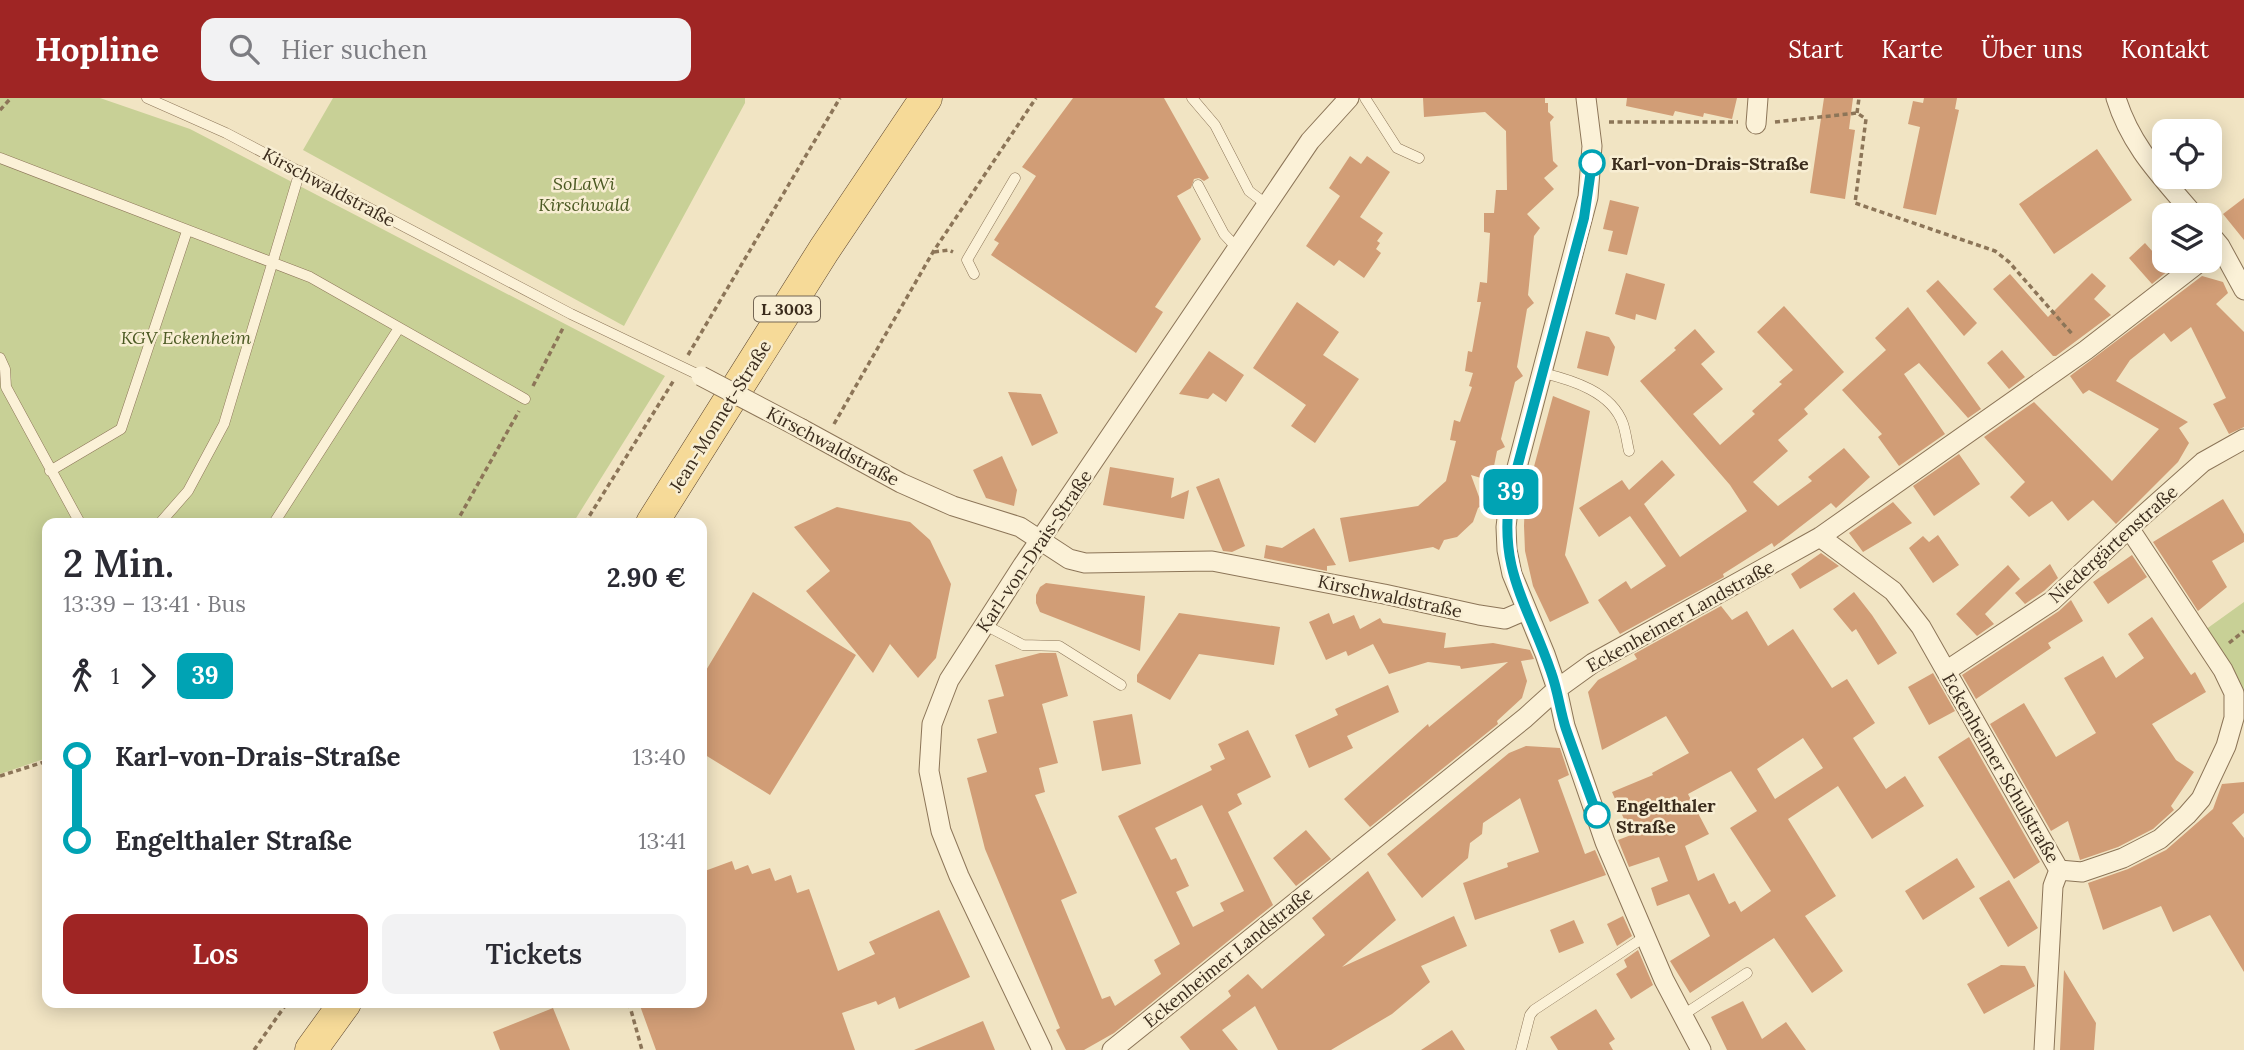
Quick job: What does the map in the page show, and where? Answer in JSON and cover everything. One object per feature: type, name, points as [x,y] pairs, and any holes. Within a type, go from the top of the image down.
[{"type":"main road","name":"Jean-Monnet-Straße","points":[[655,518],[824,250],[926,98]]},
{"type":"main road","points":[[311,1050],[341,1008]]},
{"type":"street","name":"Karl-von-Drais-Straße","points":[[1042,1050],[941,831],[929,771],[932,724],[949,680],[1041,540],[1266,204],[1310,141],[1349,98]]},
{"type":"street","points":[[1586,98],[1592,163],[1588,197],[1510,494],[1507,550],[1512,574],[1557,689],[1565,726],[1605,842],[1664,980],[1701,1050]]},
{"type":"street","points":[[1756,123],[1758,98]]},
{"type":"street","points":[[2116,98],[2127,132],[2184,203]]},
{"type":"street","points":[[2222,257],[2244,290]]},
{"type":"street","name":"Eckenheimer Landstraße","points":[[1117,1049],[1557,689],[1593,663],[1820,537],[2086,350],[2185,273]]},
{"type":"street","name":"Kirschwaldstraße","points":[[701,376],[901,483],[953,506],[1020,527],[1069,559],[1085,563],[1212,561],[1479,615],[1505,619],[1526,610]]},
{"type":"street","name":"Niedergärtenstraße","points":[[1945,671],[2052,601],[2129,527],[2203,462],[2244,439]]},
{"type":"street","points":[[2059,870],[2082,872],[2123,858],[2160,839],[2187,816],[2214,773],[2234,718],[2234,693],[2223,670],[2129,527]]},
{"type":"street","name":"Eckenheimer Schulstraße","points":[[1820,537],[1893,592],[1921,626],[2059,870],[2053,886],[2044,1050]]},
{"type":"lane","name":"Kirschwaldstraße","points":[[148,98],[226,133],[571,314],[701,376]]},
{"type":"lane","points":[[1192,98],[1215,125],[1249,191],[1266,204]]},
{"type":"lane","points":[[1365,98],[1397,148],[1419,159]]},
{"type":"lane","points":[[0,158],[310,277],[526,399]]},
{"type":"lane","points":[[164,518],[188,491],[224,424],[300,171]]},
{"type":"lane","points":[[975,274],[967,260],[1015,178]]},
{"type":"lane","points":[[1198,185],[1224,234],[1237,248]]},
{"type":"lane","points":[[50,471],[121,429],[187,231]]},
{"type":"lane","points":[[277,518],[399,328]]},
{"type":"lane","points":[[0,358],[5,369],[6,387],[77,518]]},
{"type":"lane","points":[[1543,373],[1561,377],[1603,397],[1622,422],[1629,452]]},
{"type":"lane","points":[[985,625],[1023,645],[1059,646],[1121,685]]},
{"type":"lane","points":[[1521,1050],[1530,1015],[1534,1010],[1646,936]]},
{"type":"lane","points":[[1683,1015],[1747,973]]},
{"type":"path","points":[[0,110],[11,98]]},
{"type":"path","points":[[588,518],[682,366],[840,98]]},
{"type":"path","points":[[824,441],[933,252],[1036,98]]},
{"type":"path","points":[[1857,113],[1859,98]]},
{"type":"path","points":[[1590,122],[1756,123],[1857,113],[1866,119],[1855,204],[1995,251],[2009,261],[2086,350]]},
{"type":"path","points":[[933,252],[953,251]]},
{"type":"path","points":[[459,518],[571,314]]},
{"type":"path","points":[[0,776],[42,763]]},
{"type":"path","points":[[254,1050],[283,1008]]},
{"type":"path","points":[[630,1008],[642,1050]]},
{"type":"green space","name":"KGV Eckenheim","points":[[0,98],[100,98],[190,129],[665,376],[576,518],[42,518],[42,760],[0,774]]},
{"type":"green space","name":"SoLaWi Kirschwald","points":[[333,98],[745,98],[745,103],[624,326],[303,150]]},
{"type":"green space","points":[[2244,602],[2244,717],[2191,640]]},
{"type":"building","points":[[1073,98],[1164,98],[1209,178],[1204,181],[1194,179],[1191,188],[1177,196],[1201,239],[1155,307],[1163,312],[1136,353],[991,255],[999,243],[994,240],[1036,176],[1022,167]]},
{"type":"building","points":[[1423,98],[1545,98],[1548,112],[1554,117],[1550,122],[1553,161],[1558,166],[1544,178],[1554,189],[1527,214],[1540,228],[1534,236],[1528,295],[1534,303],[1527,309],[1517,367],[1523,376],[1515,382],[1501,439],[1505,447],[1497,451],[1491,481],[1471,475],[1482,505],[1478,508],[1473,522],[1457,537],[1444,540],[1439,550],[1433,547],[1349,562],[1340,518],[1418,506],[1446,481],[1456,441],[1450,440],[1454,420],[1460,422],[1472,387],[1469,386],[1473,373],[1465,371],[1468,351],[1472,352],[1481,302],[1477,302],[1480,282],[1487,283],[1490,233],[1484,232],[1484,213],[1494,213],[1496,190],[1507,190],[1506,131],[1485,112],[1424,117]]},
{"type":"building","points":[[1627,98],[1737,98],[1732,119],[1675,111],[1673,116],[1626,106]]},
{"type":"building","points":[[1824,98],[1853,98],[1849,129],[1855,130],[1845,199],[1810,193]]},
{"type":"building","points":[[1924,98],[1957,98],[1955,109],[1959,110],[1936,215],[1903,208],[1920,127],[1908,124],[1913,101],[1923,103]]},
{"type":"building","points":[[2097,149],[2132,200],[2054,254],[2019,204]]},
{"type":"building","points":[[1350,156],[1361,164],[1367,156],[1390,172],[1360,217],[1383,233],[1377,241],[1380,243],[1376,249],[1381,253],[1364,278],[1339,260],[1334,266],[1306,246],[1340,196],[1329,188]]},
{"type":"building","points":[[2244,198],[2244,240],[2223,214]]},
{"type":"building","points":[[1610,200],[1639,207],[1627,255],[1608,251],[1613,231],[1603,229]]},
{"type":"building","points":[[2145,243],[2152,251],[2152,273],[2165,273],[2152,284],[2129,258]]},
{"type":"building","points":[[1626,273],[1665,284],[1656,320],[1636,314],[1635,320],[1615,314]]},
{"type":"building","points":[[2092,273],[2106,286],[2094,299],[2111,315],[2056,356],[2053,356],[1993,289],[2010,274],[2048,317]]},
{"type":"building","points":[[2202,276],[2223,282],[2228,293],[2216,304],[2244,332],[2244,427],[2229,434],[2213,404],[2226,398],[2191,327],[2171,342],[2164,333],[2130,360],[2116,381],[2188,422],[2179,428],[2189,443],[2178,462],[2116,524],[2093,500],[2068,521],[2052,501],[2029,517],[2010,497],[2025,482],[1984,437],[2034,402],[2112,481],[2159,429],[2089,390],[2083,394],[2070,376]]},
{"type":"building","points":[[1938,280],[1977,323],[1964,336],[1926,291]]},
{"type":"building","points":[[1297,302],[1339,332],[1323,355],[1359,379],[1315,443],[1291,426],[1306,405],[1253,368]]},
{"type":"building","points":[[1784,306],[1844,372],[1804,409],[1808,414],[1778,440],[1788,451],[1753,482],[1778,506],[1812,481],[1808,477],[1844,448],[1870,477],[1836,508],[1831,503],[1774,547],[1772,543],[1723,574],[1724,577],[1620,634],[1598,600],[1626,581],[1631,589],[1666,566],[1630,516],[1599,537],[1579,508],[1622,480],[1629,490],[1662,460],[1675,475],[1644,504],[1680,557],[1747,511],[1730,485],[1640,381],[1676,350],[1674,348],[1695,329],[1715,352],[1701,364],[1723,389],[1693,414],[1720,445],[1755,414],[1752,411],[1782,384],[1779,382],[1793,370],[1757,332]]},
{"type":"building","points":[[1908,307],[1981,409],[1968,418],[1919,363],[1904,374],[1945,434],[1899,466],[1878,437],[1882,434],[1842,390],[1886,350],[1875,338]]},
{"type":"building","points":[[1586,331],[1609,337],[1615,347],[1608,376],[1577,368]]},
{"type":"building","points":[[2002,350],[2025,377],[2009,389],[1987,363]]},
{"type":"building","points":[[1209,351],[1244,375],[1226,402],[1213,393],[1208,399],[1179,394]]},
{"type":"building","points":[[1008,392],[1041,394],[1058,433],[1032,446]]},
{"type":"building","points":[[1553,396],[1590,411],[1565,555],[1589,603],[1550,622],[1533,586],[1525,551],[1524,526],[1525,500]]},
{"type":"building","points":[[1959,454],[1980,484],[1934,516],[1913,486]]},
{"type":"building","points":[[1002,456],[1017,490],[1014,506],[986,498],[973,470]]},
{"type":"building","points":[[1110,467],[1174,478],[1171,498],[1189,490],[1184,519],[1103,505]]},
{"type":"building","points":[[1219,478],[1245,546],[1232,552],[1223,551],[1196,487]]},
{"type":"building","points":[[2223,499],[2244,534],[2244,542],[2212,561],[2227,587],[2198,611],[2153,542]]},
{"type":"building","points":[[1893,502],[1912,523],[1863,552],[1849,533]]},
{"type":"building","points":[[837,507],[910,522],[930,540],[951,584],[936,658],[918,678],[890,644],[873,673],[806,591],[830,571],[794,527]]},
{"type":"building","points":[[1314,528],[1336,565],[1327,566],[1327,571],[1264,558],[1266,545],[1282,548]]},
{"type":"building","points":[[1938,535],[1959,565],[1933,583],[1909,548],[1923,536],[1929,542]]},
{"type":"building","points":[[1821,553],[1839,566],[1800,589],[1791,574]]},
{"type":"building","points":[[2132,555],[2147,577],[2108,604],[2093,582]]},
{"type":"building","points":[[2050,564],[2058,578],[2025,604],[2015,593]]},
{"type":"building","points":[[2008,565],[2020,579],[1985,614],[1994,624],[1977,636],[1956,614]]},
{"type":"building","points":[[1046,583],[1145,596],[1140,651],[1040,612],[1036,595]]},
{"type":"building","points":[[753,592],[856,655],[770,795],[707,756],[707,669]]},
{"type":"building","points":[[1854,592],[1897,653],[1878,665],[1856,629],[1852,632],[1833,609]]},
{"type":"building","points":[[2071,600],[2083,621],[2048,643],[2051,648],[1976,699],[1962,675],[2059,611]]},
{"type":"building","points":[[1721,606],[1732,620],[1747,611],[1768,646],[1793,629],[1832,688],[1847,679],[1875,723],[1853,738],[1886,789],[1905,776],[1924,806],[1872,839],[1838,786],[1788,819],[1836,896],[1805,916],[1843,971],[1812,993],[1774,938],[1690,993],[1670,961],[1710,936],[1689,894],[1657,906],[1651,888],[1668,881],[1659,857],[1629,867],[1618,840],[1631,835],[1612,792],[1653,775],[1652,773],[1689,753],[1666,716],[1602,750],[1588,692],[1598,680],[1637,659],[1634,654]],"holes":[[[1803,738],[1823,768],[1775,799],[1757,769]],[[1731,771],[1757,811],[1730,828],[1771,891],[1741,912],[1735,901],[1729,904],[1714,873],[1698,881],[1685,846],[1709,834],[1688,794]]]},
{"type":"building","points":[[1179,613],[1280,627],[1274,665],[1199,654],[1170,700],[1137,682],[1137,675]]},
{"type":"building","points":[[1329,613],[1333,624],[1354,615],[1360,629],[1380,618],[1383,623],[1446,633],[1444,648],[1493,643],[1530,650],[1534,659],[1521,661],[1527,681],[1522,698],[1497,721],[1498,724],[1370,827],[1344,799],[1428,724],[1429,727],[1508,662],[1461,669],[1460,666],[1428,662],[1389,674],[1373,644],[1348,656],[1346,651],[1326,660],[1309,622]]},
{"type":"building","points":[[2152,617],[2191,675],[2195,672],[2206,692],[2152,724],[2176,760],[2194,772],[2171,806],[2174,810],[2153,829],[2118,847],[2080,860],[2068,821],[2051,831],[1990,724],[2024,703],[2056,757],[2096,733],[2064,678],[2103,656],[2116,678],[2144,658],[2128,634]]},
{"type":"building","points":[[1040,653],[1056,653],[1068,696],[1042,704],[1058,763],[1039,768],[1045,792],[1035,795],[1077,893],[1061,900],[1102,999],[1110,996],[1115,1006],[1161,974],[1154,960],[1180,944],[1118,816],[1212,770],[1210,766],[1225,759],[1218,744],[1248,730],[1271,777],[1237,794],[1242,804],[1228,812],[1273,905],[1114,1033],[1084,1050],[1066,1050],[1056,1030],[1060,1028],[985,849],[967,778],[987,772],[977,739],[997,733],[988,700],[1004,696],[995,665]],"holes":[[[1202,805],[1244,891],[1220,903],[1224,911],[1193,927],[1176,892],[1189,886],[1176,858],[1171,860],[1155,828]]]},
{"type":"building","points":[[1933,673],[1955,711],[1929,725],[1908,687]]},
{"type":"building","points":[[1388,685],[1399,712],[1347,736],[1353,748],[1309,768],[1295,735],[1338,715],[1335,709]]},
{"type":"building","points":[[1132,714],[1141,764],[1102,771],[1093,721]]},
{"type":"building","points":[[1969,737],[2040,862],[2014,879],[1938,757]]},
{"type":"building","points":[[1526,746],[1560,748],[1569,775],[1558,780],[1585,854],[1595,850],[1606,875],[1475,920],[1463,883],[1508,867],[1507,863],[1539,852],[1520,798],[1483,823],[1482,834],[1470,843],[1468,858],[1422,898],[1387,854],[1509,753]]},
{"type":"building","points":[[2244,782],[2244,813],[2232,823],[2244,838],[2244,972],[2210,915],[2173,932],[2161,906],[2103,930],[2088,883],[2128,869],[2166,850],[2213,809],[2222,784]]},
{"type":"building","points":[[1306,830],[1331,859],[1296,886],[1273,858]]},
{"type":"building","points":[[1957,858],[1975,887],[1923,920],[1905,891]]},
{"type":"building","points":[[732,861],[735,870],[748,865],[752,874],[770,868],[775,881],[791,875],[797,893],[809,889],[838,971],[875,954],[869,942],[939,910],[970,977],[899,1009],[895,997],[878,1005],[876,1001],[842,1013],[855,1050],[656,1050],[641,1008],[707,1008],[707,870]]},
{"type":"building","points":[[1368,871],[1396,920],[1342,967],[1454,916],[1467,946],[1421,966],[1430,982],[1392,1014],[1331,1050],[1278,1050],[1255,1006],[1222,1030],[1238,1050],[1190,1050],[1180,1037],[1231,996],[1228,991],[1248,974],[1262,989],[1325,935],[1312,918]]},
{"type":"building","points":[[2009,880],[2038,928],[2008,947],[1979,898]]},
{"type":"building","points":[[1623,916],[1632,936],[1617,946],[1607,924]]},
{"type":"building","points":[[1574,920],[1584,943],[1559,953],[1550,930]]},
{"type":"building","points":[[1638,950],[1653,985],[1631,999],[1616,974],[1627,967],[1624,960]]},
{"type":"building","points":[[2001,965],[2025,966],[2035,986],[1984,1014],[1967,984]]},
{"type":"building","points":[[2064,970],[2096,1023],[2094,1050],[2060,1050]]},
{"type":"building","points":[[1743,1001],[1762,1039],[1786,1022],[1806,1050],[1727,1050],[1711,1017]]},
{"type":"building","points":[[553,1008],[570,1050],[500,1050],[493,1032]]},
{"type":"building","points":[[1596,1009],[1615,1039],[1609,1043],[1613,1050],[1558,1050],[1550,1037]]},
{"type":"building","points":[[983,1021],[995,1050],[914,1050]]},
{"type":"building","points":[[1452,1030],[1465,1050],[1421,1050]]},
{"type":"bus line","name":"39","points":[[1592,163],[1584,218],[1510,494],[1506,527],[1512,574],[1545,654],[1557,689],[1565,726],[1597,815]]},
{"type":"place","name":"Karl-von-Drais-Straße","points":[[1592,163]]},
{"type":"place","name":"Engelthaler Straße","points":[[1597,815]]}]
